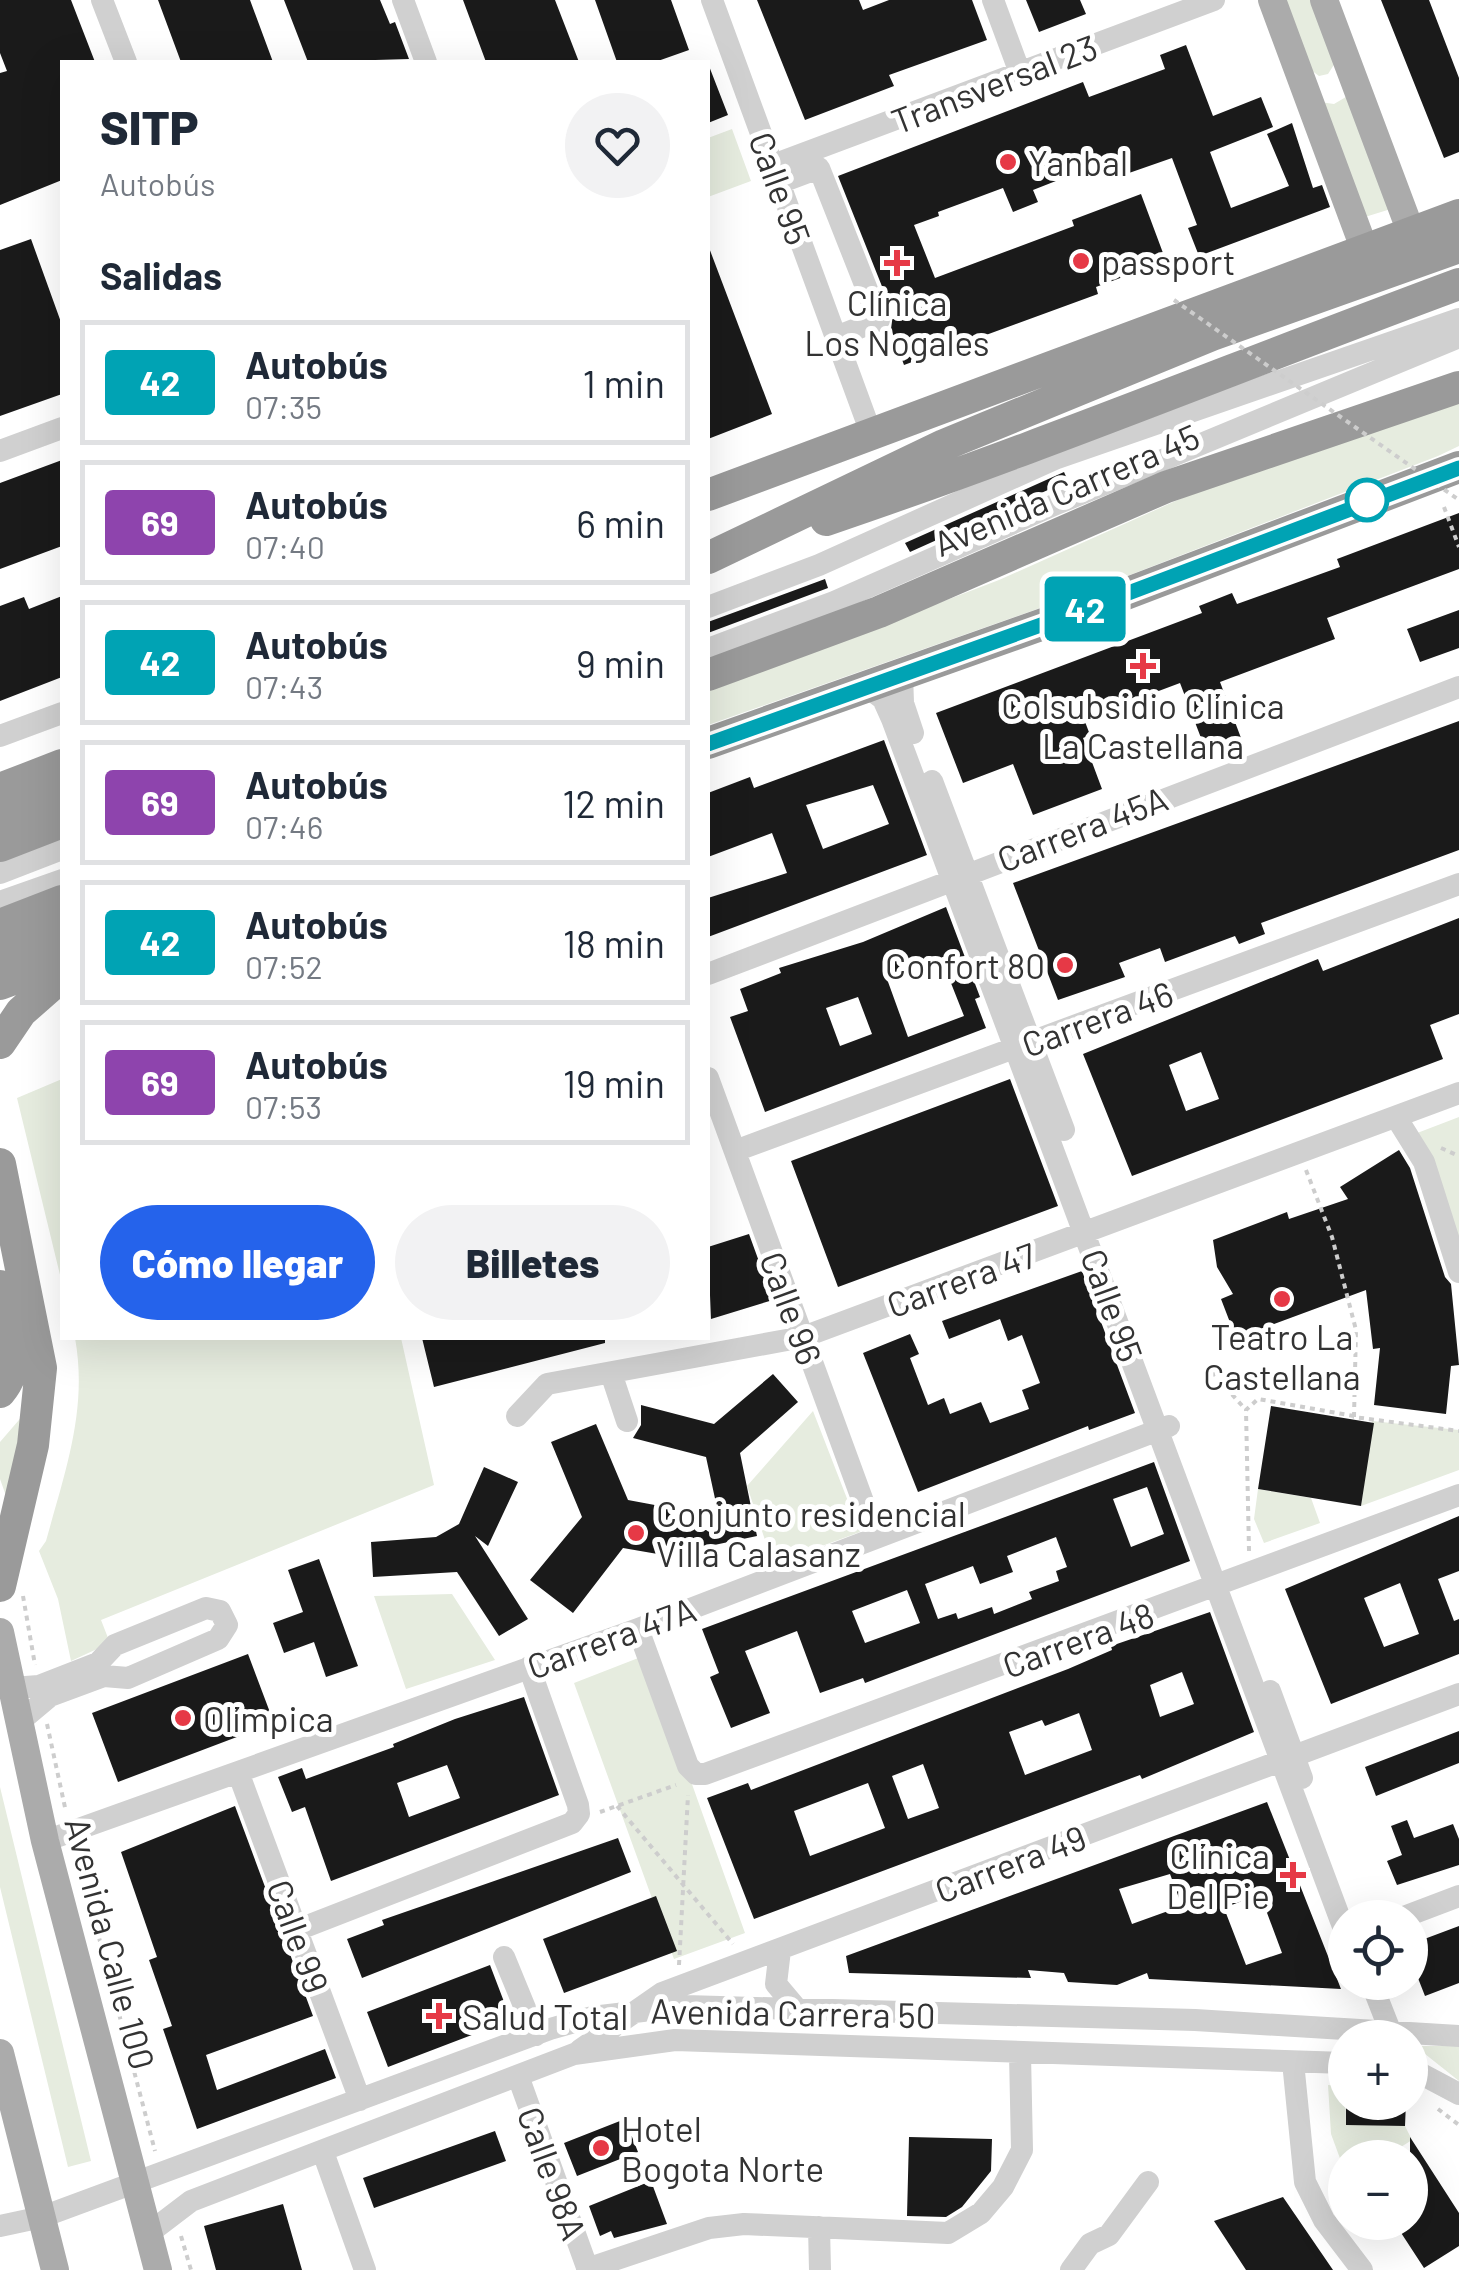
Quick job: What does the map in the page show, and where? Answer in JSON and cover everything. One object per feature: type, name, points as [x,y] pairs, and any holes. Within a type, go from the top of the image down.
[{"type":"highway","points":[[710,494],[1459,215]]},
{"type":"highway","name":"Avenida Carrera 45","points":[[710,559],[944,444],[1212,336],[1459,247]]},
{"type":"highway","name":"Avenida Carrera 45","points":[[710,559],[963,474],[1145,400],[1459,284]]},
{"type":"highway","name":"Avenida Carrera 45","points":[[710,675],[879,612],[1166,487],[1459,387]]},
{"type":"highway","points":[[710,504],[944,444]]},
{"type":"highway","points":[[710,743],[1455,476]]},
{"type":"highway","points":[[0,789],[60,766]]},
{"type":"highway","points":[[0,815],[60,794]]},
{"type":"highway","points":[[0,846],[60,823]]},
{"type":"highway","points":[[0,924],[60,902]]},
{"type":"highway","points":[[0,956],[60,934]]},
{"type":"highway","points":[[0,984],[60,963]]},
{"type":"highway","points":[[0,1042],[21,1012],[60,978]]},
{"type":"highway","points":[[0,1164],[40,1368],[33,1445],[11,1587]]},
{"type":"highway","points":[[0,1286],[14,1354],[14,1372],[0,1392]]},
{"type":"main road","points":[[1272,0],[1364,248]]},
{"type":"main road","points":[[1324,0],[1412,232]]},
{"type":"main road","points":[[1301,79],[1313,86],[1331,86],[1350,68]]},
{"type":"main road","name":"Avenida Calle 100","points":[[0,1632],[31,1692],[19,1722],[58,1836],[158,2270]]},
{"type":"main road","points":[[0,2053],[55,2270]]},
{"type":"street","points":[[102,0],[125,60]]},
{"type":"street","points":[[402,0],[425,60]]},
{"type":"street","name":"Calle 95","points":[[712,0],[872,433]]},
{"type":"street","points":[[993,0],[1020,73]]},
{"type":"street","name":"Transversal 23","points":[[776,174],[1020,73],[1214,0]]},
{"type":"street","points":[[776,174],[819,168],[879,320],[836,337]]},
{"type":"street","points":[[710,605],[819,565],[1057,458],[1282,378],[1459,305]]},
{"type":"street","points":[[1289,409],[1459,319]]},
{"type":"street","points":[[1282,378],[1459,336]]},
{"type":"street","points":[[710,648],[834,602],[1054,505],[1289,409],[1459,350]]},
{"type":"street","points":[[0,451],[60,429]]},
{"type":"street","name":"Calle 95","points":[[902,674],[906,715],[959,875]]},
{"type":"street","name":"Calle 95","points":[[867,687],[888,708],[959,875],[1093,1230],[1334,1900]]},
{"type":"street","name":"Carrera 45A","points":[[710,973],[1459,687]]},
{"type":"street","points":[[0,736],[60,714]]},
{"type":"street","points":[[0,873],[60,850]]},
{"type":"street","points":[[0,902],[60,881]]},
{"type":"street","name":"Carrera 46","points":[[734,1151],[1459,884]]},
{"type":"street","name":"Calle 96","points":[[710,1091],[715,1122],[734,1151],[876,1538]]},
{"type":"street","name":"Carrera 47","points":[[517,1416],[547,1384],[803,1338],[1459,1094]]},
{"type":"street","points":[[1396,1117],[1424,1162],[1459,1272]]},
{"type":"street","points":[[610,1373],[628,1420]]},
{"type":"street","name":"Carrera 47A","points":[[58,1836],[638,1628],[1165,1427]]},
{"type":"street","name":"Carrera 48","points":[[638,1628],[688,1766],[696,1774],[1223,1586],[1459,1495]]},
{"type":"street","points":[[206,1608],[220,1612],[227,1625],[218,1640],[128,1678],[104,1676],[31,1692],[98,1663],[115,1645],[206,1608]]},
{"type":"street","points":[[297,1930],[572,1823],[579,1814],[578,1805],[529,1667]]},
{"type":"street","name":"Carrera 49","points":[[574,2054],[662,1993],[1459,1694]]},
{"type":"street","name":"Calle 95","points":[[1286,1758],[1345,1900]]},
{"type":"street","name":"Calle 99","points":[[238,1772],[360,2100]]},
{"type":"street","points":[[1428,1908],[1459,1896]]},
{"type":"street","points":[[780,1950],[776,1984],[797,2010]]},
{"type":"street","points":[[504,1957],[536,2035]]},
{"type":"street","name":"Avenida Carrera 50","points":[[0,2226],[42,2217],[536,2035],[592,2017],[635,2010],[686,2006],[1195,2020],[1328,2030]]},
{"type":"street","name":"Avenida Carrera 50","points":[[1428,2035],[1459,2036]]},
{"type":"street","name":"Avenida Carrera 50","points":[[149,2233],[191,2201],[574,2054],[675,2040],[1328,2063]]},
{"type":"street","points":[[588,2269],[709,2228],[819,2227],[948,2233],[981,2214],[1003,2186],[1022,2150],[1020,2054]]},
{"type":"street","points":[[1293,2062],[1305,2182],[1324,2220],[1362,2270]]},
{"type":"street","name":"Calle 98A","points":[[518,2076],[588,2269]]},
{"type":"street","points":[[1428,2078],[1459,2094]]},
{"type":"street","points":[[323,2152],[366,2270]]},
{"type":"street","points":[[1071,2270],[1090,2244],[1109,2235],[1148,2182]]},
{"type":"street","points":[[819,2227],[820,2270]]},
{"type":"path","points":[[1174,300],[1455,476]]},
{"type":"path","points":[[1444,507],[1459,546]]},
{"type":"path","points":[[1298,1152],[1332,1237],[1356,1330],[1354,1416]]},
{"type":"path","points":[[1212,1372],[1246,1410],[1251,1548],[1244,1560]]},
{"type":"path","points":[[1246,1410],[1258,1399],[1459,1432]]},
{"type":"path","points":[[11,1587],[58,1836],[158,2161]]},
{"type":"path","points":[[572,1823],[689,1780],[678,1967]]},
{"type":"path","points":[[617,1806],[736,1947]]},
{"type":"path","points":[[182,2238],[191,2270]]},
{"type":"shaded area","points":[[1286,0],[1316,0],[1337,60],[1328,74],[1319,76],[1311,70]]},
{"type":"shaded area","points":[[1351,94],[1394,208],[1365,217],[1320,102],[1334,104]]},
{"type":"shaded area","points":[[732,129],[751,181],[710,196],[710,137]]},
{"type":"shaded area","points":[[1459,398],[1459,446],[1438,456],[1091,590],[710,724],[710,690],[999,580],[1209,486]]},
{"type":"shaded area","points":[[60,1080],[60,1275],[17,1098]]},
{"type":"shaded area","points":[[1459,1117],[1459,1243],[1412,1135]]},
{"type":"shaded area","points":[[75,1340],[401,1340],[434,1485],[101,1620],[110,1643],[71,1661],[58,1599],[39,1551],[46,1541],[67,1465],[77,1415]]},
{"type":"shaded area","points":[[31,1406],[10,1507],[0,1479],[0,1442]]},
{"type":"shaded area","points":[[813,1411],[860,1532],[773,1564],[747,1486]]},
{"type":"shaded area","points":[[1372,1421],[1459,1430],[1459,1470],[1361,1506]]},
{"type":"shaded area","points":[[1258,1489],[1311,1498],[1320,1523],[1264,1543],[1254,1519]]},
{"type":"shaded area","points":[[452,1594],[495,1660],[406,1689],[374,1596]]},
{"type":"shaded area","points":[[646,1655],[745,1933],[674,1959],[574,1683]]},
{"type":"shaded area","points":[[0,1787],[91,2161],[68,2167],[0,1887]]},
{"type":"shaded area","points":[[1428,2046],[1459,2046],[1459,2081],[1428,2056]]},
{"type":"shaded area","points":[[1330,2120],[1346,2120],[1346,2124],[1405,2126],[1412,2140],[1333,2140]]},
{"type":"building","points":[[0,0],[71,0],[94,60],[60,60],[60,181],[0,205],[0,73],[7,71],[0,53]]},
{"type":"building","points":[[158,0],[250,0],[272,60],[180,60]]},
{"type":"building","points":[[284,0],[380,0],[390,24],[395,22],[409,59],[375,60],[307,60]]},
{"type":"building","points":[[463,0],[555,0],[578,60],[485,60]]},
{"type":"building","points":[[595,0],[671,0],[689,50],[661,60],[616,60]]},
{"type":"building","points":[[757,0],[859,0],[863,10],[889,0],[972,0],[987,40],[889,75],[894,86],[805,120]]},
{"type":"building","points":[[1026,0],[1080,0],[1086,14],[1039,32]]},
{"type":"building","points":[[1381,0],[1429,0],[1459,78],[1459,152],[1444,158]]},
{"type":"building","points":[[1186,45],[1213,116],[1261,97],[1273,127],[1210,152],[1231,208],[1289,186],[1267,134],[1292,123],[1313,188],[1322,185],[1330,207],[1199,256],[1188,228],[1197,225],[1172,158],[1129,173],[1122,155],[1033,190],[1038,202],[1013,212],[1003,188],[938,212],[939,216],[914,225],[935,278],[1074,226],[1072,220],[1141,194],[1166,261],[1096,287],[1098,294],[904,365],[891,329],[893,314],[838,176],[1083,82],[1089,97],[1165,69],[1160,55]]},
{"type":"building","points":[[710,69],[728,115],[710,122]]},
{"type":"building","points":[[31,239],[60,319],[60,395],[0,416],[0,250]]},
{"type":"building","points":[[710,250],[772,414],[710,438]]},
{"type":"building","points":[[60,461],[60,547],[0,569],[0,483]]},
{"type":"building","points":[[1064,472],[1068,481],[910,552],[905,543]]},
{"type":"building","points":[[1459,513],[1459,569],[1327,618],[1335,639],[1220,682],[1241,738],[1206,751],[1180,683],[1084,719],[1090,735],[1083,738],[1102,789],[1033,815],[1013,764],[963,783],[936,713],[1202,613],[1199,606],[1232,593],[1237,604],[1340,567],[1337,559]]},
{"type":"building","points":[[825,579],[828,588],[710,632],[710,621]]},
{"type":"building","points":[[24,597],[29,609],[60,597],[60,678],[0,701],[0,606]]},
{"type":"building","points":[[1459,610],[1459,648],[1420,662],[1407,629]]},
{"type":"building","points":[[1459,721],[1459,850],[1261,923],[1265,934],[1239,944],[1235,936],[1165,962],[1160,948],[1119,963],[1125,977],[1058,1000],[1013,883]]},
{"type":"building","points":[[884,740],[927,855],[710,936],[710,897],[787,873],[772,833],[710,856],[710,792],[750,777],[754,788]],"holes":[[[873,785],[889,824],[823,849],[806,805]]]},
{"type":"building","points":[[946,907],[980,997],[975,999],[986,1028],[765,1112],[730,1017],[748,1011],[740,989],[781,973],[779,968],[863,942]],"holes":[[[937,959],[943,975],[947,973],[964,1016],[908,1037],[887,979]],[[858,997],[872,1034],[840,1046],[826,1008]]]},
{"type":"building","points":[[1459,918],[1459,1014],[1430,1025],[1443,1059],[1132,1176],[1083,1054],[1318,959],[1323,971]],"holes":[[[1201,1052],[1219,1099],[1186,1111],[1169,1065]]]},
{"type":"building","points":[[1010,1079],[1058,1206],[838,1287],[791,1161]]},
{"type":"building","points":[[1399,1150],[1410,1168],[1445,1277],[1451,1284],[1459,1365],[1451,1366],[1446,1414],[1374,1405],[1380,1348],[1373,1349],[1366,1290],[1236,1338],[1221,1299],[1233,1294],[1217,1267],[1213,1240],[1287,1212],[1289,1219],[1348,1199],[1340,1187]]},
{"type":"building","points":[[749,1234],[773,1300],[711,1319],[710,1246]]},
{"type":"building","points":[[1082,1271],[1135,1413],[1089,1430],[1088,1426],[918,1492],[863,1353],[910,1334],[919,1354],[910,1358],[928,1405],[944,1398],[950,1414],[981,1402],[990,1423],[1029,1409],[1022,1390],[1040,1383],[1022,1335],[1008,1341],[1000,1319],[949,1339],[942,1321]]},
{"type":"building","points":[[422,1340],[605,1340],[605,1343],[434,1387]]},
{"type":"building","points":[[773,1374],[798,1402],[740,1453],[757,1536],[700,1548],[698,1561],[623,1548],[573,1613],[530,1580],[582,1517],[551,1442],[596,1424],[628,1500],[719,1517],[706,1457],[633,1438],[641,1425],[641,1405],[714,1424]]},
{"type":"building","points":[[1271,1406],[1374,1423],[1361,1506],[1258,1489]]},
{"type":"building","points":[[1154,1462],[1190,1561],[865,1683],[863,1678],[820,1693],[797,1631],[745,1651],[770,1713],[731,1728],[710,1677],[719,1673],[702,1629]],"holes":[[[1147,1487],[1164,1534],[1131,1547],[1113,1499]],[[1056,1537],[1067,1567],[1056,1571],[1059,1581],[1029,1592],[1032,1599],[994,1614],[992,1607],[958,1619],[956,1613],[938,1619],[925,1584],[973,1566],[980,1584],[1013,1572],[1007,1556]],[[907,1590],[920,1623],[865,1643],[852,1611]]]},
{"type":"building","points":[[484,1467],[518,1482],[488,1546],[475,1536],[528,1619],[499,1636],[457,1572],[373,1577],[371,1542],[436,1537],[459,1524]]},
{"type":"building","points":[[1459,1516],[1459,1571],[1438,1579],[1454,1621],[1459,1619],[1459,1654],[1331,1704],[1285,1589]],"holes":[[[1400,1583],[1419,1634],[1384,1647],[1364,1598]]]},
{"type":"building","points":[[319,1559],[358,1666],[326,1677],[314,1642],[284,1653],[273,1623],[303,1612],[288,1570]]},
{"type":"building","points":[[1210,1612],[1254,1732],[1142,1779],[1140,1775],[754,1919],[707,1798],[748,1783],[751,1790],[1068,1669],[1112,1650],[1111,1646]],"holes":[[[1182,1672],[1194,1704],[1160,1717],[1150,1685]],[[1079,1713],[1092,1750],[1025,1775],[1009,1732],[1042,1720],[1045,1726]],[[923,1764],[939,1808],[908,1819],[892,1776]],[[868,1783],[885,1828],[810,1856],[794,1811]]]},
{"type":"building","name":"Olímpica","points":[[248,1654],[274,1723],[118,1782],[92,1713]]},
{"type":"building","points":[[524,1697],[559,1795],[331,1881],[305,1807],[292,1812],[278,1777],[302,1768],[306,1779],[394,1747],[393,1744]],"holes":[[[447,1765],[460,1798],[409,1817],[397,1783]]]},
{"type":"building","points":[[1459,1731],[1459,1763],[1376,1796],[1365,1767]]},
{"type":"building","points":[[1267,1802],[1328,1956],[1328,1988],[1149,1979],[1147,1973],[1117,1985],[1068,1982],[1064,1973],[1028,1970],[1031,1978],[849,1973],[846,1956]],"holes":[[[1170,1874],[1182,1906],[1132,1924],[1119,1889]],[[1260,1894],[1282,1953],[1246,1965],[1224,1908]]]},
{"type":"building","points":[[235,1806],[313,2016],[206,2055],[217,2090],[325,2049],[336,2078],[197,2129],[163,2029],[172,2026],[149,1960],[157,1957],[121,1852]]},
{"type":"building","points":[[1407,1820],[1414,1838],[1453,1824],[1459,1839],[1459,1865],[1397,1885],[1387,1861],[1402,1855],[1391,1826]]},
{"type":"building","points":[[618,1838],[631,1872],[362,1978],[347,1939],[384,1925],[382,1920]]},
{"type":"building","points":[[656,1896],[677,1951],[564,1993],[543,1939]]},
{"type":"building","points":[[1459,1926],[1459,1983],[1428,1995],[1428,1938]]},
{"type":"building","name":"Salud Total","points":[[490,1965],[511,2020],[388,2067],[367,2012]]},
{"type":"building","name":"Hotel Bogota Norte","points":[[625,2119],[638,2152],[577,2176],[564,2143]]},
{"type":"building","points":[[1346,2120],[1405,2120],[1405,2126],[1346,2125]]},
{"type":"building","points":[[495,2131],[506,2161],[374,2208],[363,2178]]},
{"type":"building","points":[[909,2137],[992,2139],[991,2171],[962,2207],[946,2217],[907,2216]]},
{"type":"building","points":[[1428,2165],[1459,2213],[1459,2246],[1424,2268],[1406,2240],[1428,2240]]},
{"type":"building","points":[[651,2181],[667,2224],[614,2238],[611,2231],[600,2236],[589,2206]]},
{"type":"building","points":[[1283,2197],[1333,2270],[1246,2270],[1214,2221]]},
{"type":"building","points":[[283,2204],[302,2270],[216,2270],[204,2226]]},
{"type":"bus line","name":"42","points":[[710,743],[1094,606],[1459,468]]},
{"type":"place","name":"Yanbal","points":[[1008,162]]},
{"type":"place","name":"passport","points":[[1081,261]]},
{"type":"place","name":"Clínica Los Nogales","points":[[897,263]]},
{"type":"place","name":"Colsubsidio Clínica La Castellana","points":[[1143,666]]},
{"type":"place","name":"Confort 80","points":[[1065,965]]},
{"type":"place","name":"Teatro La Castellana","points":[[1282,1299]]},
{"type":"place","name":"Conjunto residencial Villa Calasanz","points":[[636,1533]]},
{"type":"place","name":"Olímpica","points":[[183,1718]]},
{"type":"place","name":"Clínica Del Pie","points":[[1293,1875]]},
{"type":"place","name":"Salud Total","points":[[439,2016]]},
{"type":"place","name":"Hotel Bogota Norte","points":[[601,2148]]}]
